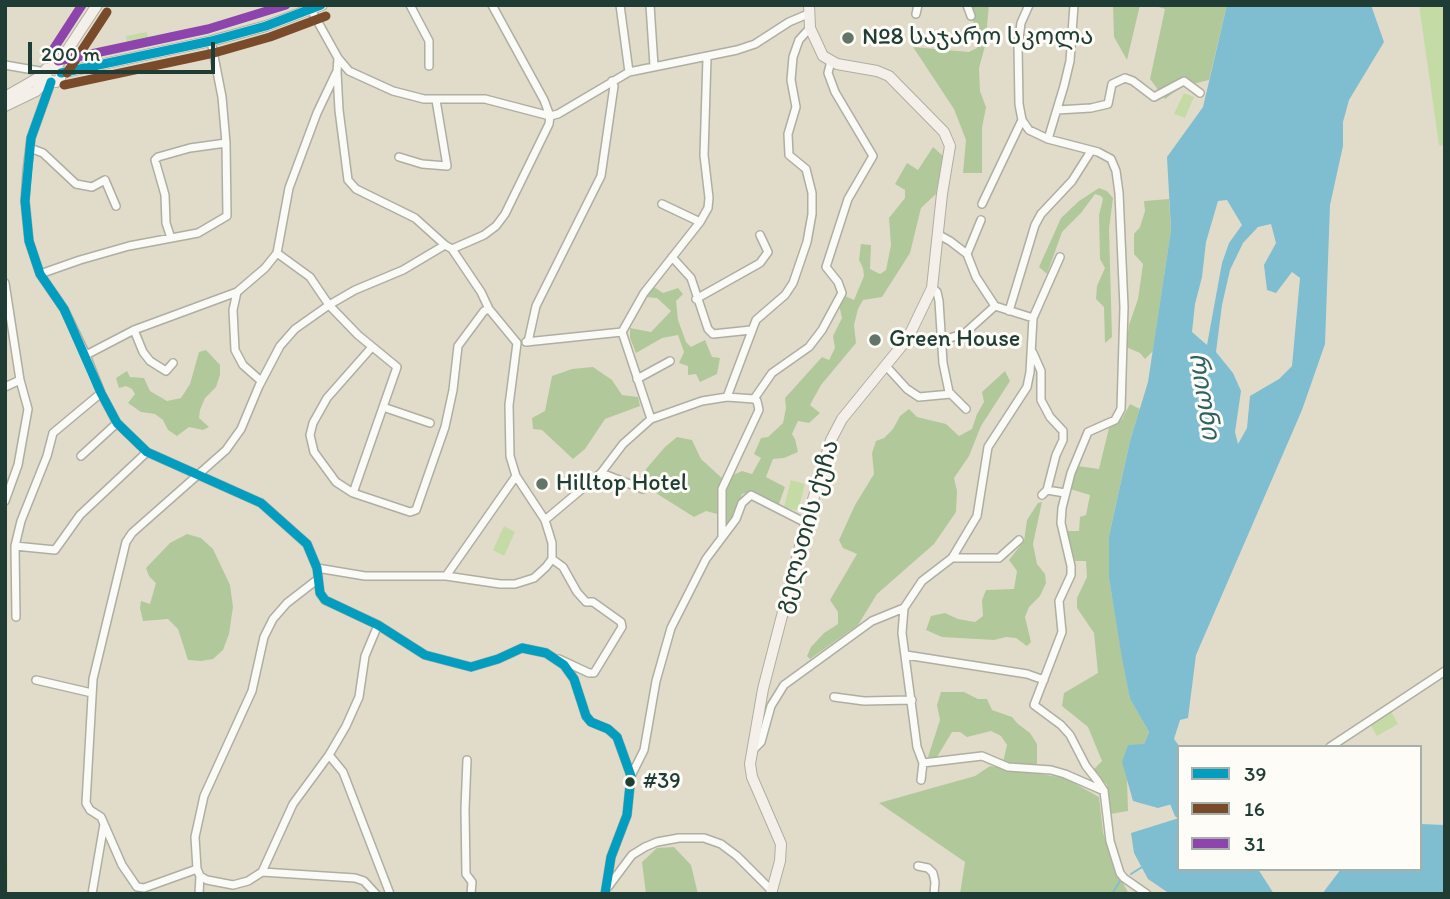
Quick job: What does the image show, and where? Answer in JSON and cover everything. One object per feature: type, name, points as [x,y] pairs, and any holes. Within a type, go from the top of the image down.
[{"type":"main road","points":[[59,70],[97,5]]},
{"type":"main road","points":[[5,106],[36,90],[47,77],[48,67],[59,70],[211,41],[322,5]]},
{"type":"main road","points":[[808,10],[810,28],[823,55],[831,61]]},
{"type":"main road","name":"გელათის ქუჩა","points":[[771,892],[780,861],[781,844],[752,776],[752,751],[764,689],[806,523],[831,440],[842,419],[908,338],[932,288],[950,146],[944,131],[889,76],[831,61]]},
{"type":"main road","points":[[5,97],[47,77]]},
{"type":"street","points":[[410,5],[429,41],[429,66]]},
{"type":"street","points":[[378,625],[365,656],[359,697],[330,755],[293,804],[262,872],[248,881],[233,885],[220,884],[199,873],[144,888],[137,887],[122,865],[101,817],[90,810],[85,797],[93,679],[126,542],[132,533],[201,475],[226,450],[241,429],[261,381],[280,346],[295,329],[355,290],[448,247],[484,235],[496,226],[505,214],[541,142],[550,116],[492,5]]},
{"type":"street","points":[[620,5],[629,72]]},
{"type":"street","points":[[650,5],[654,66]]},
{"type":"street","points":[[967,5],[971,16]]},
{"type":"street","points":[[1029,5],[1021,23],[1018,46],[1019,104],[1022,120],[1029,130],[1048,139],[1095,151],[1111,159],[1116,171],[1119,193],[1124,307],[1121,409],[1115,421],[1088,432],[1079,450],[1066,493],[1061,523],[1071,575],[1059,601],[1062,632],[1034,705],[1070,735],[1086,766],[1104,791],[1110,841],[1116,863],[1124,878],[1147,894]]},
{"type":"street","points":[[1048,139],[1070,61],[1074,5]]},
{"type":"street","points":[[309,8],[338,58],[349,71],[393,91],[424,99],[485,99],[550,116],[558,114],[629,72],[687,59],[707,58],[755,44],[808,10]]},
{"type":"street","points":[[727,397],[756,320],[785,295],[793,283],[807,242],[812,214],[812,193],[806,169],[789,155],[788,134],[796,107],[791,80],[793,57],[799,40],[810,28]]},
{"type":"street","points":[[40,274],[80,260],[171,237],[198,233],[227,216],[222,96],[211,41]]},
{"type":"street","points":[[317,568],[365,576],[446,576],[500,584],[534,578],[552,559],[552,543],[545,520],[516,476],[510,456],[508,432],[517,343],[489,309],[481,292],[448,247],[415,218],[356,189],[348,180],[342,145],[338,58]]},
{"type":"street","points":[[651,419],[622,332],[644,293],[708,208],[704,155],[707,58]]},
{"type":"street","points":[[754,399],[772,373],[809,347],[822,330],[842,293],[838,282],[826,267],[845,207],[873,156],[835,92],[828,73],[831,61]]},
{"type":"street","points":[[5,65],[47,77],[30,148],[25,201],[29,241],[40,274],[64,309],[117,423],[148,452],[261,503],[306,544],[317,568],[320,593],[325,600],[378,625],[425,655],[471,667],[522,648],[537,650],[564,665],[574,679],[586,716],[591,722],[617,737],[631,776]]},
{"type":"street","points":[[86,355],[134,330],[237,292],[259,274],[277,253],[289,188],[317,113],[337,72]]},
{"type":"street","points":[[1057,110],[1108,104],[1112,84],[1125,78],[1154,97],[1184,80],[1200,93]]},
{"type":"street","points":[[528,342],[537,306],[601,176],[614,86],[612,80]]},
{"type":"street","points":[[400,157],[422,164],[447,166],[436,100]]},
{"type":"street","points":[[982,204],[1022,120]]},
{"type":"street","points":[[171,237],[166,223],[165,195],[155,160],[158,156],[190,148],[226,143]]},
{"type":"street","points":[[30,148],[43,153],[76,184],[92,187],[105,180],[116,206]]},
{"type":"street","points":[[1009,311],[1035,225],[1041,214],[1095,151]]},
{"type":"street","points":[[662,204],[700,222]]},
{"type":"street","points":[[967,254],[981,220]]},
{"type":"street","points":[[696,299],[760,263],[768,252],[760,235]]},
{"type":"street","points":[[939,235],[967,254],[975,277],[995,306],[1033,318]]},
{"type":"street","points":[[277,253],[310,277],[329,305],[397,367],[353,493]]},
{"type":"street","points":[[672,257],[691,278],[696,299],[708,329],[713,334],[751,330]]},
{"type":"street","points":[[921,780],[923,763],[915,738],[902,633],[904,608],[922,581],[952,558],[976,516],[988,447],[1027,387],[1033,318],[1060,257]]},
{"type":"street","points":[[5,283],[20,380],[28,409],[18,465],[5,501]]},
{"type":"street","points":[[932,288],[937,292],[939,300],[943,363],[951,394],[966,409]]},
{"type":"street","points":[[237,292],[233,310],[235,350],[243,365],[261,381]]},
{"type":"street","points":[[942,341],[965,333],[995,306]]},
{"type":"street","points":[[372,347],[327,398],[313,423],[310,435],[314,452],[336,482],[353,493],[410,512],[416,510],[449,413],[458,346],[484,311],[489,309]]},
{"type":"street","points":[[134,330],[149,361],[166,371],[173,363]]},
{"type":"street","points":[[517,343],[622,332]]},
{"type":"street","points":[[1032,349],[1041,371],[1041,400],[1049,417],[1063,431],[1063,440],[1044,493],[1066,493]]},
{"type":"street","points":[[637,379],[670,361]]},
{"type":"street","points":[[886,366],[907,389],[919,397],[951,394]]},
{"type":"street","points":[[5,387],[20,380]]},
{"type":"street","points":[[16,617],[15,546],[21,521],[47,456],[53,433],[101,393]]},
{"type":"street","points":[[545,520],[601,473],[623,444],[651,419],[702,401],[727,397],[754,399],[759,410],[722,489],[722,535]]},
{"type":"street","points":[[383,407],[430,422]]},
{"type":"street","points":[[82,456],[117,423]]},
{"type":"street","points":[[15,546],[55,550],[80,515],[148,452]]},
{"type":"street","points":[[601,473],[643,489]]},
{"type":"street","points":[[446,576],[516,476]]},
{"type":"street","points":[[605,892],[611,858],[627,815],[631,776],[644,750],[656,681],[671,628],[706,559],[736,519],[741,502],[751,495],[806,523]]},
{"type":"street","points":[[952,558],[999,558],[1019,540]]},
{"type":"street","points":[[552,559],[563,567],[586,602],[593,602],[621,622],[622,627],[594,673],[589,673],[564,659],[555,659]]},
{"type":"street","points":[[200,894],[195,837],[204,796],[251,691],[264,637],[273,619],[287,603],[318,579]]},
{"type":"street","points":[[752,751],[761,742],[771,706],[784,685],[872,621],[904,608]]},
{"type":"street","points":[[906,655],[1027,674],[1044,680]]},
{"type":"street","points":[[1333,745],[1445,671]]},
{"type":"street","points":[[36,680],[92,693]]},
{"type":"street","points":[[834,697],[864,701],[912,700]]},
{"type":"street","points":[[330,755],[343,772],[390,894]]},
{"type":"street","points":[[923,763],[982,756],[1008,767],[1058,772],[1104,791]]},
{"type":"street","points":[[467,760],[466,874],[472,882],[471,894]]},
{"type":"street","points":[[92,894],[104,824]]},
{"type":"street","points":[[605,892],[632,855],[657,842],[679,838],[704,838],[721,844],[737,856],[771,892]]},
{"type":"street","points":[[918,866],[928,868],[933,873],[934,894]]},
{"type":"street","points":[[262,872],[355,878],[364,881],[376,894]]},
{"type":"green space","points":[[971,5],[989,5],[985,46],[979,68],[980,91],[986,107],[982,128],[982,173],[963,173],[966,140],[954,109],[913,47],[969,52],[977,48]]},
{"type":"green space","points":[[1113,5],[1140,5],[1127,60],[1114,37]]},
{"type":"green space","points":[[1152,5],[1227,5],[1209,80],[1181,87],[1165,99],[1150,79],[1165,9]]},
{"type":"green space","points":[[1419,5],[1445,5],[1445,146],[1439,145]]},
{"type":"green space","points":[[147,32],[149,44],[128,48],[126,36]]},
{"type":"green space","points":[[1184,93],[1194,97],[1185,118],[1174,114]]},
{"type":"green space","points":[[933,147],[943,156],[936,194],[921,208],[910,253],[882,297],[863,300],[854,325],[856,343],[821,385],[810,405],[820,413],[809,423],[798,421],[792,434],[798,452],[773,459],[766,477],[785,487],[779,504],[753,491],[742,494],[737,509],[727,525],[724,524],[723,496],[731,476],[742,471],[752,474],[761,458],[754,454],[761,438],[768,437],[783,423],[785,398],[822,357],[829,360],[835,348],[833,336],[842,318],[839,305],[843,295],[854,300],[864,276],[859,260],[861,244],[871,245],[870,269],[880,274],[886,270],[891,245],[889,218],[905,198],[905,190],[895,184],[907,163],[918,170]]},
{"type":"green space","points":[[1099,188],[1107,191],[1113,198],[1109,229],[1112,337],[1105,343],[1104,307],[1096,299],[1097,286],[1105,268],[1100,259],[1101,196],[1095,194],[1062,232],[1047,274],[1039,267],[1061,218],[1079,201]]},
{"type":"green space","points":[[1169,199],[1171,230],[1153,351],[1145,359],[1140,353],[1126,347],[1129,325],[1138,299],[1143,264],[1134,254],[1134,234],[1140,227],[1145,211],[1144,201]]},
{"type":"green space","points":[[654,287],[663,293],[678,288],[683,294],[676,301],[678,320],[686,342],[691,347],[705,340],[712,357],[720,358],[717,374],[700,382],[696,374],[688,375],[688,366],[679,363],[684,352],[678,335],[662,338],[636,353],[630,338],[630,328],[651,332],[671,311],[657,298],[646,297]]},
{"type":"green space","points":[[206,350],[220,365],[220,375],[216,387],[205,398],[200,410],[199,418],[209,427],[203,430],[189,427],[177,436],[168,430],[163,420],[155,414],[141,412],[128,403],[135,394],[132,389],[126,386],[119,388],[116,378],[127,371],[130,377],[144,378],[150,391],[167,401],[181,398],[190,384],[199,352]]},
{"type":"green space","points":[[593,367],[612,380],[622,395],[638,397],[640,406],[605,419],[585,449],[573,459],[542,430],[533,429],[532,418],[545,411],[552,376],[572,369]]},
{"type":"green space","points":[[1005,371],[1010,381],[981,426],[969,456],[954,478],[957,491],[956,512],[934,544],[877,594],[858,625],[810,659],[807,656],[811,647],[824,633],[838,624],[838,612],[830,600],[857,554],[843,548],[839,540],[855,505],[874,474],[872,453],[876,441],[884,438],[900,416],[909,409],[917,417],[946,424],[959,436],[972,429],[984,402],[982,392]]},
{"type":"green space","points":[[1130,404],[1140,409],[1130,441],[1109,536],[1109,578],[1130,699],[1149,732],[1144,744],[1123,762],[1127,779],[1128,811],[1110,814],[1107,785],[1093,770],[1102,761],[1088,727],[1062,706],[1064,693],[1098,673],[1094,633],[1077,608],[1077,598],[1087,577],[1086,561],[1075,561],[1067,531],[1079,531],[1080,517],[1086,515],[1090,495],[1070,489],[1078,466],[1099,469],[1109,428],[1122,419]]},
{"type":"green space","points":[[677,437],[692,440],[701,459],[723,479],[718,488],[717,514],[706,511],[694,517],[645,484],[646,469]]},
{"type":"green space","points":[[791,480],[805,484],[798,511],[784,507]]},
{"type":"green space","points":[[1042,502],[1033,544],[1037,564],[1045,574],[1046,583],[1025,617],[1031,642],[1027,646],[1016,638],[994,640],[942,637],[926,630],[931,616],[945,613],[975,622],[983,616],[982,600],[986,590],[1014,589],[1017,571],[1009,560],[1024,541],[1027,520],[1038,503]]},
{"type":"green space","points":[[504,526],[515,532],[504,556],[493,550]]},
{"type":"green space","points":[[187,534],[201,538],[213,549],[230,585],[233,607],[229,634],[223,650],[213,659],[201,661],[188,660],[178,629],[168,619],[143,621],[140,608],[141,601],[150,604],[156,583],[146,568],[170,543]]},
{"type":"green space","points":[[5,627],[6,783],[8,894],[5,894]]},
{"type":"green space","points":[[941,692],[964,692],[978,699],[987,699],[992,710],[1012,717],[1030,733],[1037,744],[1037,765],[1003,762],[1007,745],[1001,736],[991,731],[967,737],[960,732],[952,732],[937,757],[928,757],[940,720],[937,705]]},
{"type":"green space","points":[[1391,711],[1398,724],[1377,736],[1370,724]]},
{"type":"green space","points":[[990,766],[1065,778],[1099,797],[1103,832],[1112,863],[1129,894],[960,894],[965,862],[879,803],[975,776]]},
{"type":"green space","points":[[674,847],[691,865],[698,894],[646,894],[642,862],[657,848]]},
{"type":"water","points":[[1227,5],[1371,5],[1384,42],[1349,100],[1343,122],[1343,146],[1330,205],[1325,344],[1302,410],[1196,655],[1188,718],[1180,720],[1174,739],[1178,745],[1177,803],[1158,808],[1133,801],[1122,762],[1128,745],[1144,744],[1149,732],[1130,699],[1109,578],[1109,536],[1130,441],[1148,382],[1171,230],[1167,157],[1203,107]],"holes":[[[1227,200],[1242,225],[1229,243],[1222,263],[1207,345],[1192,332],[1206,242],[1218,201]],[[1271,224],[1276,243],[1264,265],[1267,290],[1276,293],[1292,272],[1300,278],[1292,366],[1279,379],[1250,396],[1247,428],[1238,444],[1235,432],[1241,391],[1233,373],[1216,352],[1222,305],[1230,270],[1243,243],[1258,227]]]},
{"type":"water","points":[[1177,819],[1177,871],[1259,871],[1274,894],[1170,894],[1148,879],[1134,853],[1131,833]]},
{"type":"water","points":[[1422,824],[1445,825],[1445,894],[1322,894],[1339,871],[1422,871]]},
{"type":"waterway","name":"რიონი","points":[[1170,790],[1177,808]]},
{"type":"waterway","points":[[1131,874],[1142,867]]},
{"type":"waterway","points":[[1112,894],[1120,881]]},
{"type":"transit line","name":"31","points":[[47,59],[82,5]]},
{"type":"transit line","name":"31","points":[[58,61],[208,29],[286,5]]},
{"type":"transit line","name":"39","points":[[61,73],[211,41],[266,26],[321,5]]},
{"type":"transit line","name":"16","points":[[67,73],[107,12]]},
{"type":"transit line","name":"16","points":[[64,85],[214,53],[270,37],[326,16]]},
{"type":"transit line","name":"39","points":[[51,82],[31,138],[25,201],[29,241],[40,274],[64,309],[117,423],[147,452],[261,503],[307,544],[317,568],[320,593],[325,600],[378,625],[425,655],[471,667],[522,648],[546,653],[564,665],[574,679],[586,716],[591,722],[608,729],[617,737],[631,776],[627,815],[611,857],[605,894]]},
{"type":"place","name":"№8 საჯარო სკოლა","points":[[848,38]]},
{"type":"place","name":"Green House","points":[[875,340]]},
{"type":"place","name":"Hilltop Hotel","points":[[542,484]]},
{"type":"place","name":"#39","points":[[630,782]]}]
